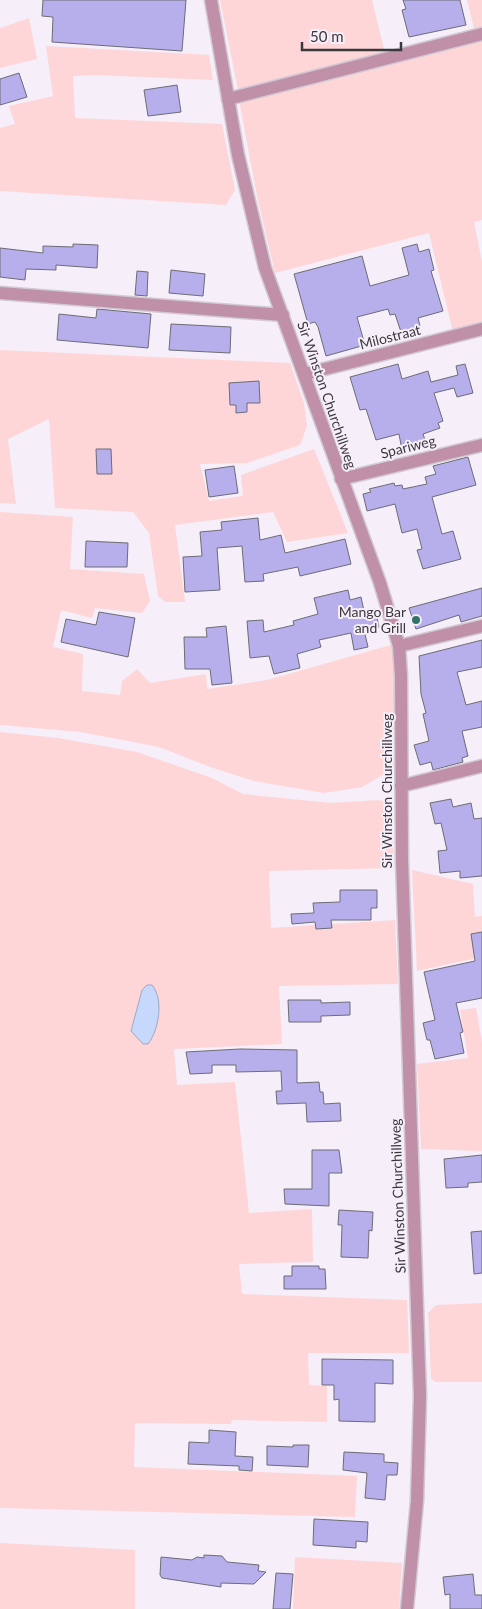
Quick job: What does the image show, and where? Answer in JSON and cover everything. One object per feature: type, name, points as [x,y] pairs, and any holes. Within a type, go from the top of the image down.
[{"type":"street","name":"Sir Winston Churchillweg","points":[[211,0],[238,155],[264,268],[305,374],[341,479],[380,583],[399,646],[401,675],[401,786],[420,1396],[417,1500],[407,1609]]},
{"type":"street","points":[[228,99],[482,34]]},
{"type":"street","points":[[0,293],[283,316]]},
{"type":"street","name":"Milostraat","points":[[305,374],[482,329]]},
{"type":"street","name":"Spariweg","points":[[341,479],[482,444]]},
{"type":"street","points":[[399,646],[482,626]]},
{"type":"street","points":[[401,786],[482,766]]},
{"type":"shaded area","points":[[220,0],[372,0],[385,53],[238,90]]},
{"type":"shaded area","points":[[467,0],[482,0],[482,30],[475,32]]},
{"type":"shaded area","points":[[29,18],[37,59],[0,68],[0,28]]},
{"type":"shaded area","points":[[482,39],[482,220],[474,222],[482,262],[482,324],[453,332],[429,233],[275,273],[257,196],[239,100]]},
{"type":"shaded area","points":[[46,46],[209,55],[213,80],[96,75],[73,76],[75,118],[222,124],[235,190],[226,205],[0,191],[0,128],[15,124],[9,106],[53,96]]},
{"type":"shaded area","points":[[0,350],[290,363],[304,403],[307,426],[300,445],[247,463],[200,464],[209,501],[243,496],[241,475],[314,449],[348,533],[287,542],[273,512],[175,525],[185,602],[165,602],[158,596],[149,533],[133,512],[55,508],[49,419],[8,439],[16,504],[0,503]]},
{"type":"shaded area","points":[[0,512],[73,517],[70,569],[144,574],[150,601],[142,613],[95,608],[92,618],[61,610],[53,647],[83,654],[82,691],[120,695],[122,681],[137,669],[150,683],[206,674],[207,689],[267,680],[391,645],[394,655],[395,768],[362,787],[324,793],[254,781],[210,767],[159,747],[81,732],[0,725]]},
{"type":"shaded area","points":[[0,732],[58,738],[137,752],[212,778],[243,794],[331,803],[379,800],[392,804],[394,868],[269,871],[271,928],[395,920],[398,984],[279,986],[282,1044],[174,1049],[177,1085],[235,1082],[249,1213],[312,1209],[313,1262],[239,1264],[242,1294],[407,1300],[409,1353],[308,1353],[309,1385],[327,1386],[327,1422],[232,1420],[231,1424],[135,1423],[134,1467],[357,1476],[355,1517],[0,1508]]},
{"type":"shaded area","points":[[412,870],[473,884],[475,917],[482,916],[482,957],[417,971]]},
{"type":"shaded area","points":[[476,1008],[482,1042],[482,1151],[421,1149],[417,1064],[468,1058],[460,1010]]},
{"type":"shaded area","points":[[482,1303],[482,1382],[435,1382],[431,1378],[428,1313],[436,1305]]},
{"type":"shaded area","points":[[0,1543],[135,1550],[135,1609],[0,1609]]},
{"type":"shaded area","points":[[295,1557],[402,1563],[399,1609],[293,1609]]},
{"type":"water","points":[[147,985],[152,985],[156,991],[159,1014],[152,1038],[148,1044],[143,1044],[131,1031],[142,990]]},
{"type":"building","points":[[43,0],[186,0],[182,51],[52,42],[53,17],[42,16]]},
{"type":"building","points":[[403,0],[460,0],[466,25],[409,37],[402,10],[406,9]]},
{"type":"building","points":[[19,73],[27,97],[0,105],[0,79]]},
{"type":"building","points":[[177,85],[181,112],[148,116],[144,90]]},
{"type":"building","points":[[73,244],[98,245],[97,268],[56,265],[56,270],[26,269],[25,280],[0,277],[0,248],[43,253],[43,246],[73,247]]},
{"type":"building","points":[[417,244],[419,252],[429,249],[434,270],[431,271],[443,311],[418,318],[420,326],[401,332],[395,314],[390,315],[388,309],[357,317],[365,345],[326,356],[318,327],[315,322],[308,324],[294,274],[362,256],[370,286],[409,275],[402,248]]},
{"type":"building","points":[[171,270],[205,274],[203,296],[169,293]]},
{"type":"building","points":[[137,271],[148,272],[147,296],[135,295]]},
{"type":"building","points":[[97,309],[151,314],[148,348],[57,340],[59,314],[96,318]]},
{"type":"building","points":[[171,324],[231,327],[230,353],[169,350]]},
{"type":"building","points":[[398,364],[402,379],[428,371],[431,382],[458,375],[456,366],[465,364],[473,393],[457,397],[454,388],[434,393],[443,421],[438,423],[440,428],[423,434],[425,440],[401,445],[399,434],[376,440],[366,409],[360,410],[350,377]]},
{"type":"building","points":[[259,381],[260,403],[247,403],[247,412],[236,413],[236,405],[230,405],[229,383]]},
{"type":"building","points":[[96,449],[111,449],[112,474],[97,474]]},
{"type":"building","points":[[468,457],[476,485],[432,497],[442,534],[453,531],[461,559],[423,569],[417,550],[422,549],[417,529],[402,533],[395,504],[367,511],[363,494],[371,492],[369,489],[394,483],[395,486],[402,485],[403,489],[427,484],[425,477],[436,474],[433,466]]},
{"type":"building","points":[[234,466],[238,493],[209,497],[205,470]]},
{"type":"building","points":[[258,518],[260,540],[281,535],[285,553],[345,539],[351,564],[300,576],[298,567],[263,574],[264,581],[245,582],[242,546],[217,548],[220,590],[185,592],[183,557],[202,556],[200,532],[222,530],[221,522]]},
{"type":"building","points":[[86,541],[128,543],[127,567],[85,567]]},
{"type":"building","points":[[482,588],[482,616],[461,622],[459,615],[416,629],[409,608]]},
{"type":"building","points":[[348,590],[350,600],[361,597],[364,611],[375,609],[379,627],[364,630],[368,647],[354,650],[351,633],[319,640],[321,647],[297,654],[300,668],[274,674],[269,656],[250,658],[247,621],[263,620],[264,632],[294,625],[293,621],[318,614],[314,598]]},
{"type":"building","points":[[99,612],[135,618],[128,657],[61,642],[66,619],[96,625]]},
{"type":"building","points":[[226,626],[232,683],[212,685],[210,669],[185,669],[184,637],[207,637],[206,628]]},
{"type":"building","points":[[482,640],[482,667],[457,672],[466,705],[482,701],[482,727],[462,731],[468,756],[462,758],[463,762],[433,770],[431,762],[420,765],[414,745],[429,741],[423,714],[426,713],[421,694],[419,656]]},
{"type":"building","points":[[451,799],[453,807],[471,803],[474,819],[482,818],[482,876],[460,878],[460,871],[440,873],[438,851],[447,850],[441,823],[435,824],[430,803]]},
{"type":"building","points":[[340,890],[377,890],[377,908],[371,908],[371,920],[331,920],[332,928],[316,929],[315,922],[292,924],[291,914],[314,913],[313,903],[340,902]]},
{"type":"building","points":[[482,932],[482,998],[456,1003],[463,1032],[460,1033],[464,1053],[435,1059],[430,1040],[427,1040],[423,1023],[435,1020],[424,972],[475,961],[471,934]]},
{"type":"building","points":[[288,1000],[321,1000],[321,1003],[350,1002],[350,1015],[321,1016],[321,1022],[289,1022]]},
{"type":"building","points":[[240,1049],[297,1050],[297,1083],[319,1082],[320,1092],[323,1092],[324,1104],[340,1103],[341,1121],[307,1122],[306,1103],[277,1104],[276,1091],[282,1091],[281,1071],[236,1072],[236,1065],[212,1065],[212,1073],[190,1074],[186,1052]]},
{"type":"building","points":[[312,1150],[339,1150],[342,1173],[329,1173],[329,1206],[285,1204],[284,1189],[312,1189]]},
{"type":"building","points":[[482,1155],[482,1182],[468,1183],[468,1187],[446,1188],[444,1159]]},
{"type":"building","points":[[339,1210],[373,1212],[372,1231],[369,1230],[368,1258],[341,1257],[342,1225],[338,1225]]},
{"type":"building","points":[[482,1231],[482,1273],[474,1274],[471,1232]]},
{"type":"building","points":[[292,1266],[319,1266],[319,1269],[325,1269],[326,1289],[284,1289],[284,1276],[292,1276]]},
{"type":"building","points":[[322,1359],[393,1360],[393,1384],[375,1383],[375,1422],[339,1421],[339,1399],[334,1400],[334,1385],[322,1385]]},
{"type":"building","points":[[209,1430],[236,1432],[235,1456],[253,1457],[252,1471],[239,1470],[239,1466],[188,1464],[189,1442],[209,1443]]},
{"type":"building","points":[[293,1445],[309,1445],[308,1467],[267,1465],[267,1446],[293,1447]]},
{"type":"building","points":[[344,1452],[384,1454],[384,1462],[398,1463],[397,1475],[387,1475],[385,1500],[365,1498],[367,1473],[343,1470]]},
{"type":"building","points":[[314,1519],[368,1522],[367,1542],[356,1541],[356,1548],[313,1545]]},
{"type":"building","points":[[204,1555],[222,1556],[227,1562],[259,1565],[258,1571],[266,1572],[254,1584],[221,1583],[221,1587],[162,1578],[160,1575],[161,1557],[192,1560],[197,1557],[204,1558]]},
{"type":"building","points":[[276,1573],[293,1574],[290,1609],[273,1609]]},
{"type":"building","points":[[473,1574],[475,1595],[482,1595],[482,1609],[450,1609],[450,1594],[445,1595],[443,1577]]},
{"type":"place","name":"Mango Bar and Grill","points":[[416,620]]}]
